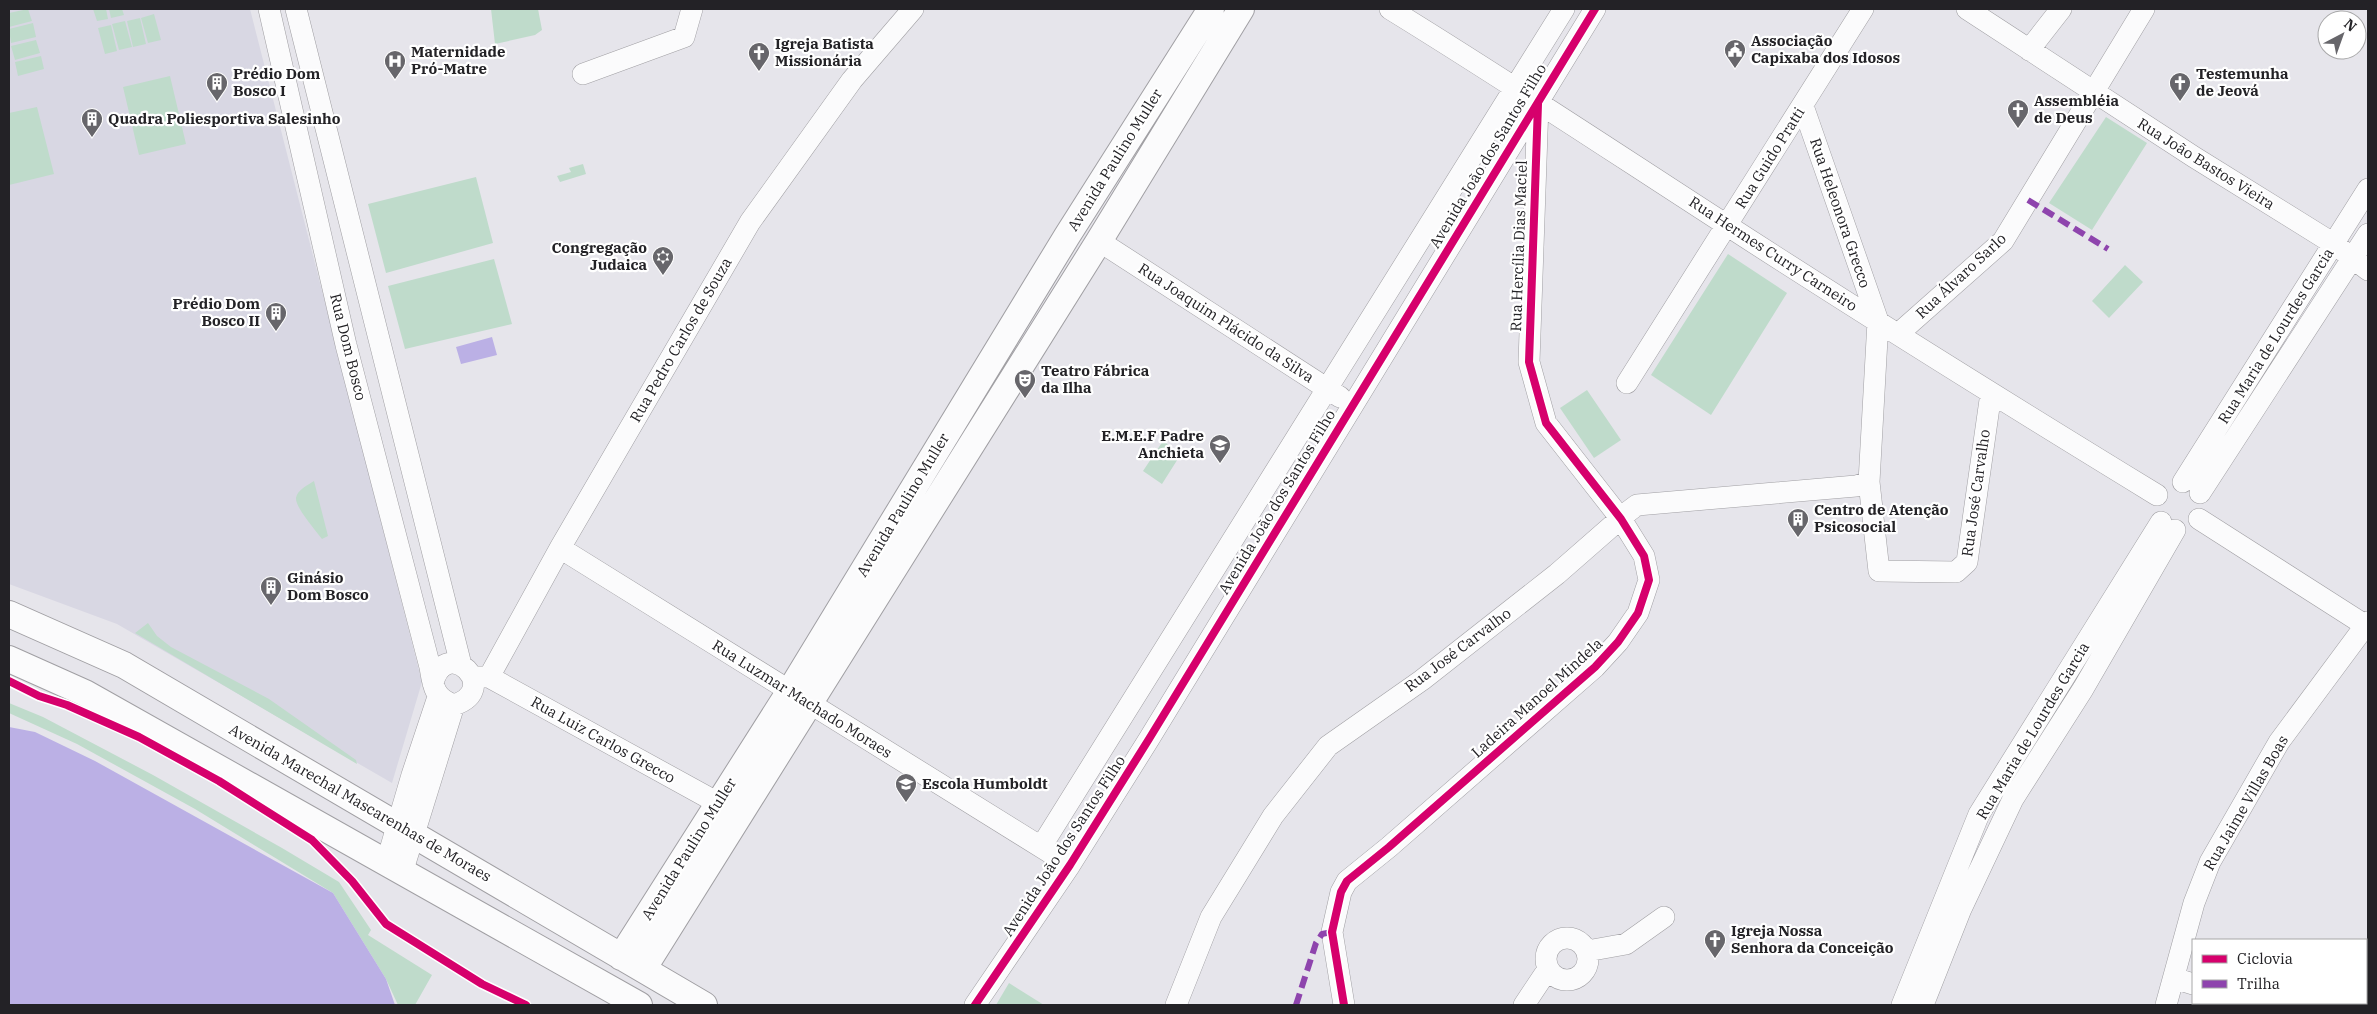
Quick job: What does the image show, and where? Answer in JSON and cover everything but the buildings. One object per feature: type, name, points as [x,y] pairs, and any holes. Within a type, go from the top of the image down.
[{"type":"main road","name":"Avenida Paulino Muller","points":[[632,963],[718,803],[799,697],[1124,147],[1211,9]]},
{"type":"main road","name":"Avenida Paulino Muller","points":[[632,963],[799,697],[1099,241],[1241,9]]},
{"type":"main road","points":[[1167,79],[1190,94]]},
{"type":"main road","points":[[1124,147],[1144,167]]},
{"type":"main road","name":"Avenida Marechal Mascarenhas de Moraes","points":[[9,614],[124,665],[704,1005]]},
{"type":"main road","points":[[9,659],[85,693],[274,798],[394,869],[640,1005]]},
{"type":"main road","points":[[632,963],[640,1005]]},
{"type":"street","name":"Rua Dom Bosco","points":[[269,9],[346,345],[442,695]]},
{"type":"street","name":"Rua Dom Bosco","points":[[296,9],[474,673]]},
{"type":"street","points":[[583,74],[684,37],[692,9]]},
{"type":"street","name":"Rua Pedro Carlos de Souza","points":[[474,673],[560,548],[750,222],[852,80],[913,9]]},
{"type":"street","name":"Rua Hermes Curry Carneiro","points":[[1390,9],[1538,101],[1991,394],[2157,496]]},
{"type":"street","name":"Avenida João dos Santos Filho","points":[[1042,847],[1564,9]]},
{"type":"street","name":"Avenida João dos Santos Filho","points":[[976,1005],[1070,865],[1595,9]]},
{"type":"street","name":"Rua Guido Pratti","points":[[1627,383],[1863,9]]},
{"type":"street","points":[[2029,50],[2062,9]]},
{"type":"street","name":"Rua Álvaro Sarlo","points":[[1898,334],[2003,241],[2144,9]]},
{"type":"street","name":"Rua João Bastos Vieira","points":[[1975,11],[2094,93],[2334,244],[2360,264]]},
{"type":"street","name":"Rua Hercília Dias Maciel","points":[[1529,362],[1538,101]]},
{"type":"street","name":"Rua Heleonora Grecco","points":[[1803,106],[1878,321]]},
{"type":"street","name":"Rua Maria de Lourdes Garcia","points":[[2191,488],[2368,189]]},
{"type":"street","name":"Rua Maria de Lourdes Garcia","points":[[2191,488],[2360,264],[2368,234]]},
{"type":"street","name":"Rua Joaquim Plácido da Silva","points":[[1099,241],[1328,390],[1353,404]]},
{"type":"street","name":"Rua José Carvalho","points":[[1878,321],[1869,482],[1879,570],[1956,572],[1967,562],[1991,394]]},
{"type":"street","name":"Ladeira Manoel Mindela","points":[[1344,1005],[1332,932],[1341,892],[1347,881],[1389,847],[1595,667],[1618,642],[1638,613],[1649,580],[1644,556],[1621,519],[1546,423],[1529,362]]},
{"type":"street","points":[[2175,481],[2191,488],[2203,505],[2199,520],[2185,530],[2168,526],[2156,516],[2153,503],[2160,489],[2175,481]]},
{"type":"street","name":"Rua José Carvalho","points":[[1176,1005],[1211,917],[1273,816],[1328,746],[1422,680],[1557,574],[1637,506],[1856,486],[1869,482]]},
{"type":"street","points":[[2199,520],[2368,625]]},
{"type":"street","name":"Rua Maria de Lourdes Garcia","points":[[1923,1005],[1936,947],[1979,814],[2168,526]]},
{"type":"street","name":"Rua Luzmar Machado Moraes","points":[[560,548],[1070,865]]},
{"type":"street","name":"Rua Jaime Villas Boas","points":[[2166,1005],[2184,981],[2194,903],[2219,845],[2279,742],[2368,625]]},
{"type":"street","points":[[394,869],[442,695],[435,674],[442,667],[451,663],[474,673],[473,687],[469,696],[442,695]]},
{"type":"street","name":"Rua Luiz Carlos Grecco","points":[[474,673],[718,803]]},
{"type":"street","points":[[1587,951],[1626,944],[1664,916]]},
{"type":"street","points":[[1565,937],[1578,940],[1587,951],[1586,970],[1574,980],[1559,979],[1548,969],[1546,953],[1553,942],[1565,937]]},
{"type":"street","name":"Rua Maria de Lourdes Garcia","points":[[1902,1005],[1936,947]]},
{"type":"street","points":[[1524,1005],[1548,969]]},
{"type":"shaded area","points":[[9,9],[250,9],[422,682],[392,783],[117,624],[9,584]]},
{"type":"shaded area","points":[[492,337],[497,355],[461,364],[456,347]]},
{"type":"shaded area","points":[[9,727],[35,732],[95,761],[333,893],[386,979],[395,1005],[9,1005]]},
{"type":"green space","points":[[28,9],[32,21],[9,27],[9,13]]},
{"type":"green space","points":[[93,9],[106,9],[108,19],[97,21]]},
{"type":"green space","points":[[109,9],[122,9],[124,15],[111,18]]},
{"type":"green space","points":[[491,9],[538,9],[542,30],[535,35],[495,44]]},
{"type":"green space","points":[[154,14],[161,40],[148,43],[141,18]]},
{"type":"green space","points":[[140,18],[146,44],[133,47],[127,21]]},
{"type":"green space","points":[[125,21],[132,47],[119,50],[112,24]]},
{"type":"green space","points":[[33,23],[36,37],[11,43],[9,29]]},
{"type":"green space","points":[[111,25],[117,51],[105,54],[98,28]]},
{"type":"green space","points":[[36,40],[40,53],[15,60],[11,46]]},
{"type":"green space","points":[[41,56],[44,69],[18,76],[15,62]]},
{"type":"green space","points":[[170,76],[186,144],[139,155],[123,87]]},
{"type":"green space","points":[[37,107],[54,174],[9,185],[9,113]]},
{"type":"green space","points":[[2106,117],[2147,143],[2092,230],[2049,203]]},
{"type":"green space","points":[[583,164],[586,174],[560,182],[557,176],[571,172],[569,168]]},
{"type":"green space","points":[[476,177],[493,243],[386,273],[368,204]]},
{"type":"green space","points":[[1728,254],[1787,293],[1711,415],[1651,375]]},
{"type":"green space","points":[[494,259],[512,324],[405,349],[388,286]]},
{"type":"green space","points":[[2125,265],[2143,282],[2109,318],[2092,301]]},
{"type":"green space","points":[[1587,390],[1621,440],[1594,458],[1560,408]]},
{"type":"green space","points":[[1163,441],[1181,454],[1162,484],[1143,471]]},
{"type":"green space","points":[[314,481],[328,536],[322,539],[302,513],[296,498],[301,490]]},
{"type":"green space","points":[[148,623],[157,636],[171,647],[269,699],[356,760],[357,764],[135,633]]},
{"type":"green space","points":[[9,703],[43,717],[153,775],[339,882],[371,930],[368,935],[432,975],[415,1005],[398,1005],[386,979],[333,893],[195,809],[77,744],[9,713]]},
{"type":"green space","points":[[1009,983],[1044,1005],[996,1005]]},
{"type":"marked path","points":[[2028,200],[2108,249]]},
{"type":"marked path","points":[[1296,1005],[1316,943],[1322,934],[1332,932]]},
{"type":"cycle path","points":[[975,1005],[1070,865],[1149,739],[1595,9]]},
{"type":"cycle path","points":[[1344,1005],[1332,932],[1341,892],[1347,881],[1389,847],[1595,667],[1618,642],[1638,613],[1649,580],[1644,556],[1621,519],[1546,423],[1529,362],[1538,104]]},
{"type":"cycle path","points":[[9,681],[39,696],[67,705],[139,737],[219,781],[312,840],[352,881],[386,924],[482,984],[526,1005]]},
{"type":"place","name":"Associação Capixaba dos Idosos","points":[[1735,69]]},
{"type":"place","name":"Igreja Batista Missionária","points":[[759,72]]},
{"type":"place","name":"Maternidade Pró-Matre","points":[[395,80]]},
{"type":"place","name":"Prédio Dom Bosco I","points":[[217,102]]},
{"type":"place","name":"Testemunha de Jeová","points":[[2180,102]]},
{"type":"place","name":"Assembléia de Deus","points":[[2018,129]]},
{"type":"place","name":"Quadra Poliesportiva Salesinho","points":[[92,138]]},
{"type":"place","name":"Congregação Judaica","points":[[663,276]]},
{"type":"place","name":"Prédio Dom Bosco II","points":[[276,332]]},
{"type":"place","name":"Teatro Fábrica da Ilha","points":[[1025,399]]},
{"type":"place","name":"E.M.E.F Padre Anchieta","points":[[1220,464]]},
{"type":"place","name":"Centro de Atenção Psicosocial","points":[[1798,538]]},
{"type":"place","name":"Ginásio Dom Bosco","points":[[271,606]]},
{"type":"place","name":"Escola Humboldt","points":[[906,803]]},
{"type":"place","name":"Igreja Nossa Senhora da Conceição","points":[[1715,959]]}]
